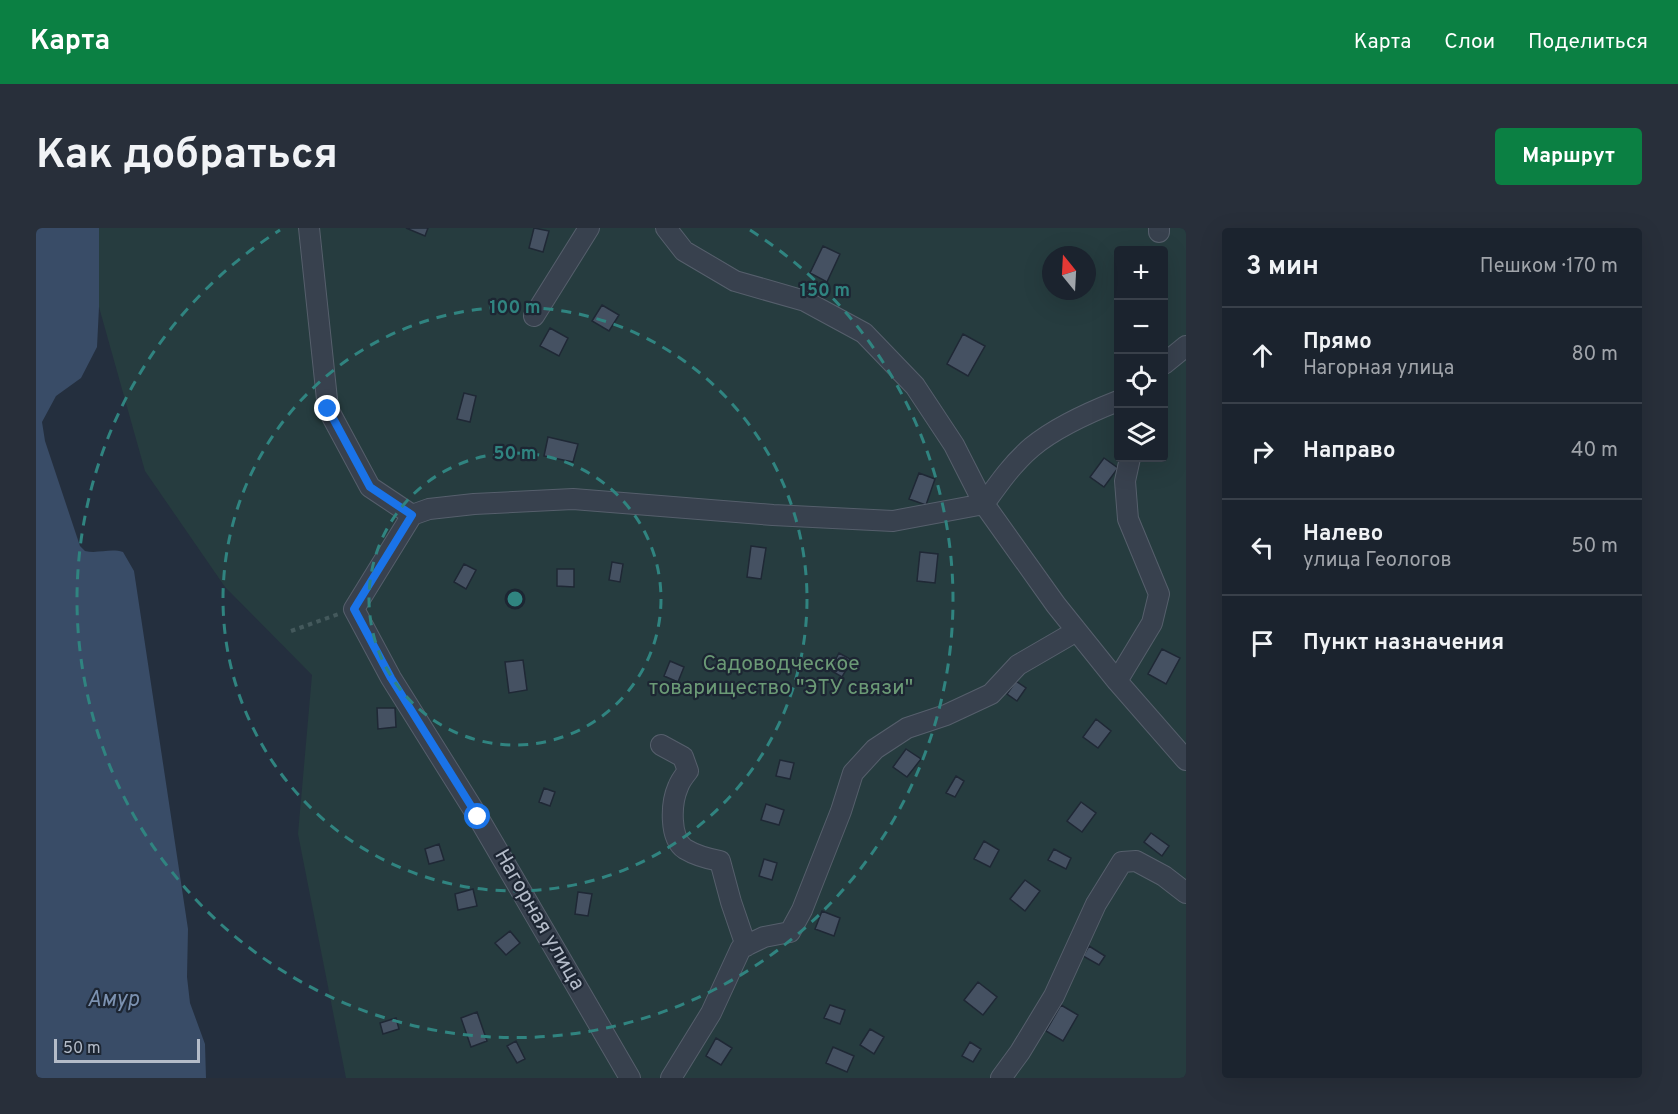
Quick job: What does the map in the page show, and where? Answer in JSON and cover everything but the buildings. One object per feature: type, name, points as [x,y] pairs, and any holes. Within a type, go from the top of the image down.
[{"type":"street","points":[[309,228],[328,409],[370,487],[412,515]]},
{"type":"street","points":[[534,316],[589,228]]},
{"type":"street","points":[[666,228],[684,251],[735,281],[806,301],[864,333],[915,386],[954,445],[984,504],[1075,629],[1117,681],[1186,759]]},
{"type":"street","points":[[1168,361],[1186,346]]},
{"type":"street","points":[[354,609],[412,515],[429,509],[474,504],[573,499],[762,514],[893,521],[984,504],[1006,473],[1033,446],[1100,408],[1114,403]]},
{"type":"street","points":[[1117,681],[1152,623],[1159,594],[1128,519],[1125,481],[1129,462]]},
{"type":"street","name":"Нагорная улица","points":[[354,609],[391,678],[484,826],[630,1078]]},
{"type":"street","points":[[671,1078],[711,1013],[741,948],[764,937],[790,932],[802,910],[841,811],[853,773],[875,749],[907,728],[946,715],[991,694],[1018,665],[1068,636],[1075,629]]},
{"type":"street","points":[[661,745],[683,757],[688,771],[677,789],[673,818],[674,836],[684,848],[720,861],[731,902],[747,946]]},
{"type":"street","points":[[1001,1078],[1020,1052],[1054,996],[1096,904],[1122,862],[1136,861],[1164,876],[1186,893]]},
{"type":"path","points":[[291,631],[354,609]]},
{"type":"green space","name":"Садоводческое товарищество \"ЭТУ связи\"","points":[[99,228],[1186,228],[1186,1078],[346,1078],[298,834],[312,675],[225,587],[145,471],[99,307]]},
{"type":"water","name":"Амур","points":[[36,228],[99,228],[97,347],[81,378],[56,396],[42,422],[45,441],[80,546],[90,552],[123,552],[134,571],[188,929],[187,977],[190,1003],[205,1044],[206,1078],[36,1078]]},
{"type":"route","points":[[328,409],[370,487],[412,515],[354,609],[391,678],[478,817]]}]
